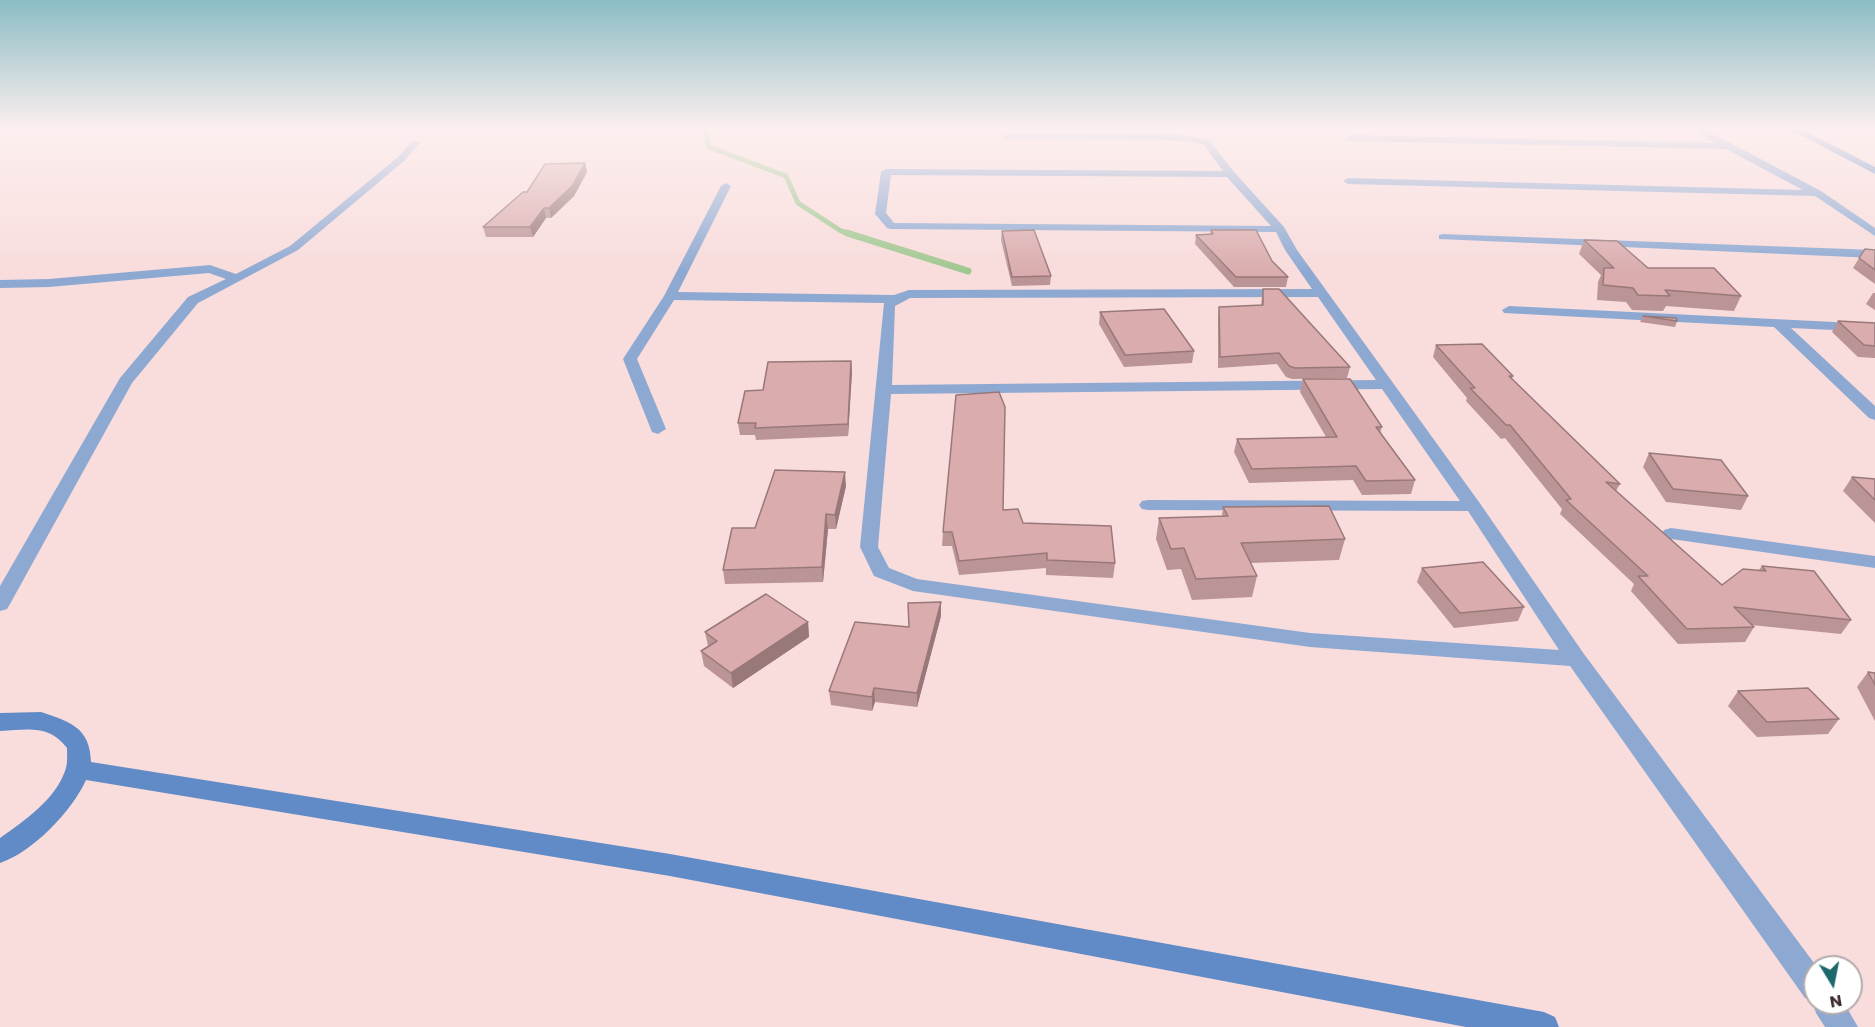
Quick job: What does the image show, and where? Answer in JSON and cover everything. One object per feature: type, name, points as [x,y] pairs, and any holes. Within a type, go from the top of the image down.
[{"type":"street","points":[[0,604],[125,381],[193,300],[294,248],[380,177]]},
{"type":"street","points":[[885,177],[880,214],[891,226],[1280,229]]},
{"type":"street","points":[[1233,177],[1280,229],[1291,249],[1473,506],[1576,659],[1803,971]]},
{"type":"street","points":[[1785,177],[1817,194],[1875,233]]},
{"type":"street","points":[[1348,182],[1817,194]]},
{"type":"street","points":[[658,429],[630,359],[670,296],[726,186]]},
{"type":"street","points":[[1443,237],[1875,254]]},
{"type":"street","points":[[0,284],[50,283],[210,269],[237,279]]},
{"type":"street","points":[[1322,293],[909,294],[895,299],[889,304],[885,390],[869,547],[881,572],[913,585],[1310,640],[1576,659]]},
{"type":"street","points":[[670,296],[895,299]]},
{"type":"street","points":[[1509,310],[1875,328]]},
{"type":"street","points":[[1779,324],[1875,415]]},
{"type":"street","points":[[885,390],[1386,384]]},
{"type":"street","points":[[1148,505],[1473,506]]},
{"type":"street","points":[[1671,534],[1875,562]]},
{"type":"street","points":[[0,722],[41,721],[66,730],[79,746],[78,769],[63,797],[34,827],[0,852]]},
{"type":"street","points":[[78,769],[670,865],[1544,1027]]},
{"type":"building","points":[[537,177],[577,177],[572,186],[549,208],[544,208],[530,227],[483,227],[523,192],[527,192]]},
{"type":"building","points":[[1034,230],[1051,276],[1012,277],[1002,231]]},
{"type":"building","points":[[1211,230],[1256,230],[1272,261],[1288,277],[1236,277],[1196,235],[1213,234]]},
{"type":"building","points":[[1584,240],[1617,241],[1648,268],[1714,268],[1741,296],[1665,290],[1670,296],[1638,295],[1633,288],[1603,285],[1604,268],[1614,268]]},
{"type":"building","points":[[1865,249],[1875,250],[1875,270],[1859,258]]},
{"type":"building","points":[[1263,289],[1279,289],[1350,367],[1295,368],[1289,366],[1279,353],[1220,357],[1219,307],[1263,305]]},
{"type":"building","points":[[1164,309],[1194,351],[1125,355],[1100,312]]},
{"type":"building","points":[[1643,316],[1676,318],[1677,321]]},
{"type":"building","points":[[1838,321],[1875,323],[1875,346],[1864,345]]},
{"type":"building","points":[[1482,344],[1513,376],[1509,376],[1620,484],[1606,482],[1722,585],[1743,569],[1766,571],[1762,566],[1814,571],[1851,620],[1734,607],[1754,627],[1687,629],[1638,576],[1648,576],[1566,500],[1571,499],[1510,425],[1506,425],[1470,388],[1475,388],[1436,345]]},
{"type":"building","points":[[851,361],[848,424],[755,428],[756,423],[738,423],[745,391],[763,390],[768,362]]},
{"type":"building","points":[[1303,379],[1350,379],[1382,427],[1376,427],[1415,480],[1366,481],[1356,466],[1252,469],[1237,439],[1337,437]]},
{"type":"building","points":[[999,392],[1005,407],[1003,510],[1018,509],[1023,523],[1111,526],[1115,563],[1047,560],[1047,553],[959,561],[952,532],[943,532],[956,395]]},
{"type":"building","points":[[1649,453],[1721,460],[1748,496],[1673,489]]},
{"type":"building","points":[[775,470],[845,472],[835,515],[826,514],[822,567],[723,570],[732,528],[755,528]]},
{"type":"building","points":[[1852,477],[1875,479],[1875,500]]},
{"type":"building","points":[[1329,506],[1345,539],[1241,543],[1257,576],[1196,579],[1184,548],[1171,549],[1159,518],[1228,516],[1223,507]]},
{"type":"building","points":[[1483,562],[1524,607],[1460,613],[1422,568]]},
{"type":"building","points":[[766,594],[808,622],[731,673],[701,651],[717,641],[705,632]]},
{"type":"building","points":[[941,602],[917,693],[874,688],[872,697],[829,691],[855,622],[909,627],[908,603]]},
{"type":"building","points":[[1868,672],[1875,673],[1875,685]]},
{"type":"building","points":[[1808,688],[1839,719],[1767,722],[1738,691]]},
{"type":"waterway","points":[[786,177],[798,203],[841,231],[852,234]]},
{"type":"waterway","points":[[847,233],[968,271]]}]
